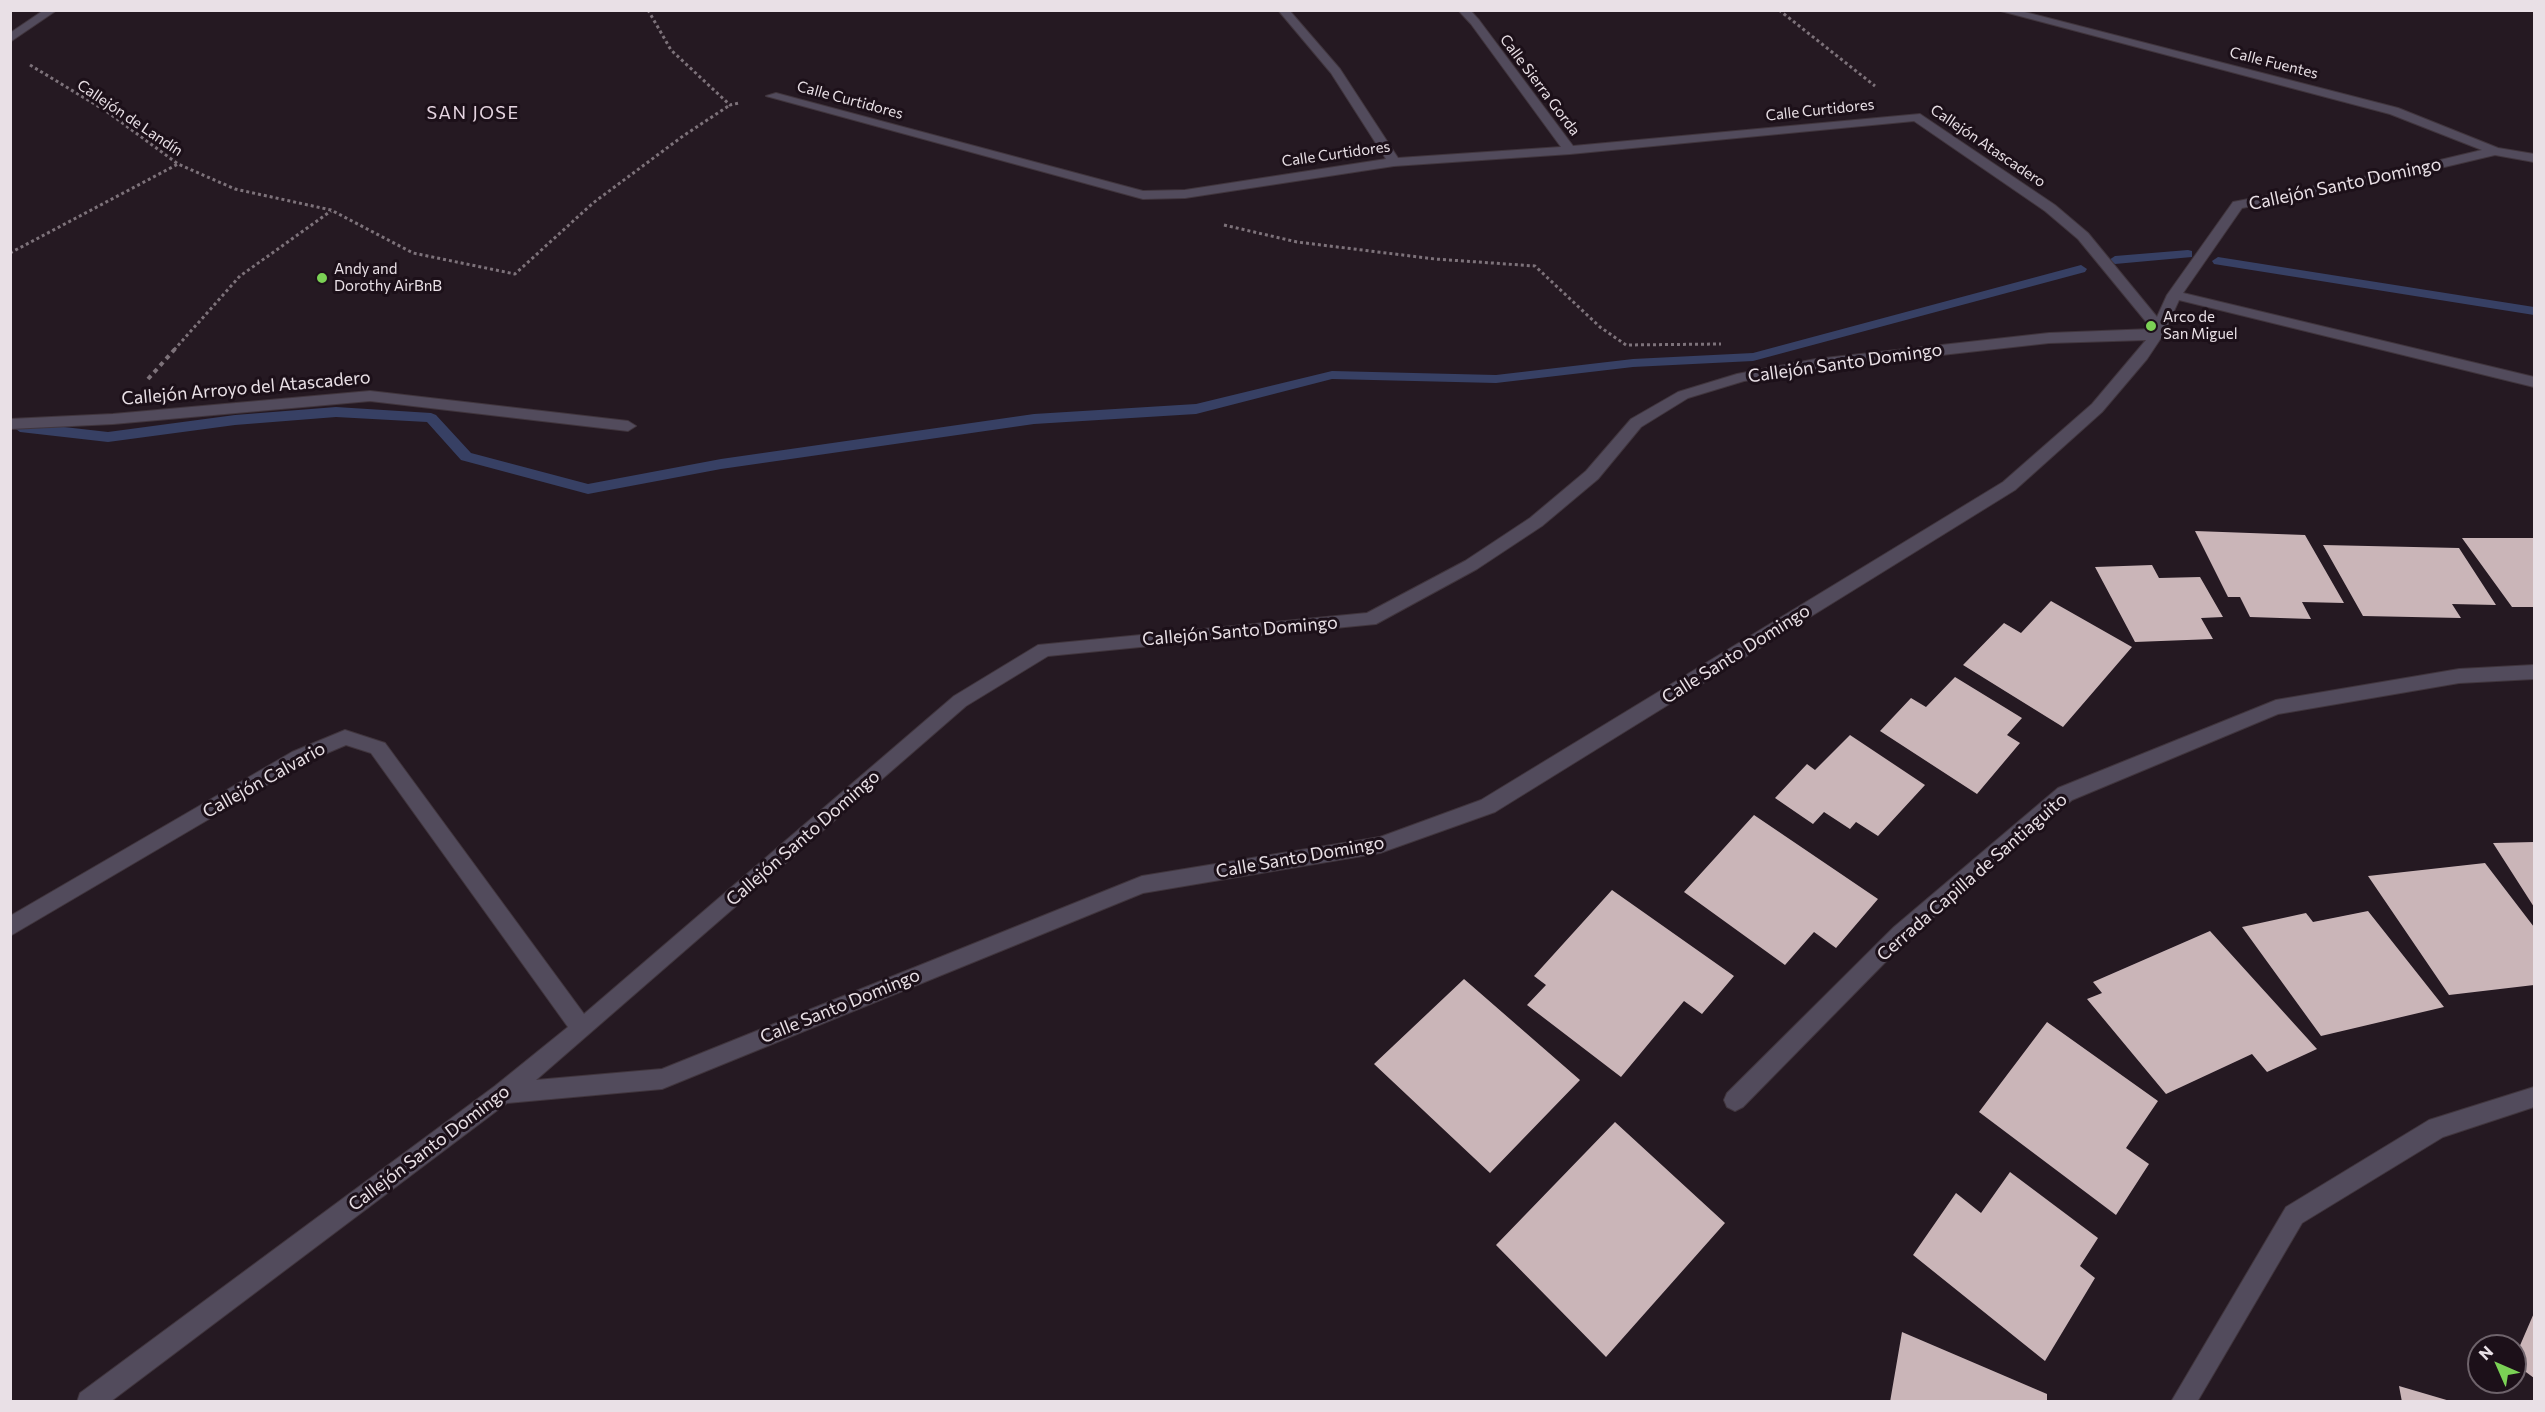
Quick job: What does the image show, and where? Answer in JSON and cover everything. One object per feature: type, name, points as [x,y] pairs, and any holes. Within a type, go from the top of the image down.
[{"type":"street","points":[[10,39],[52,10]]},
{"type":"street","points":[[1283,10],[1336,71],[1394,162]]},
{"type":"street","name":"Calle Sierra Gorda","points":[[1463,10],[1475,22],[1570,150]]},
{"type":"street","name":"Calle Fuentes","points":[[2002,10],[2394,111],[2495,152],[2535,158]]},
{"type":"street","name":"Calle Curtidores","points":[[772,96],[1143,195],[1185,194],[1394,162],[1570,150],[1916,117]]},
{"type":"street","name":"Callejón Atascadero","points":[[1916,117],[2050,208],[2083,236],[2157,332]]},
{"type":"street","name":"Callejón Santo Domingo","points":[[89,1401],[503,1093],[582,1029],[960,701],[1044,650],[1370,619],[1471,565],[1536,522],[1592,475],[1636,423],[1683,395],[1742,377],[1816,364],[2049,338],[2157,332],[2174,295],[2238,205],[2394,175],[2495,152]]},
{"type":"street","points":[[2174,295],[2535,382]]},
{"type":"street","name":"Calle Santo Domingo","points":[[503,1093],[662,1078],[1142,885],[1380,845],[1488,806],[2009,486],[2097,408],[2152,343],[2157,332]]},
{"type":"street","name":"Callejón Arroyo del Atascadero","points":[[10,424],[113,419],[370,396],[628,426]]},
{"type":"street","name":"Cerrada Capilla de Santiaguito","points":[[1735,1100],[1901,933],[2065,794],[2276,707],[2459,676],[2535,672]]},
{"type":"street","name":"Callejón Calvario","points":[[10,927],[299,757],[345,737],[378,748],[582,1029]]},
{"type":"street","points":[[2183,1401],[2294,1215],[2437,1128],[2535,1097]]},
{"type":"path","points":[[648,10],[672,50],[703,82],[730,105],[772,96]]},
{"type":"path","name":"Callejón Atascadero","points":[[1779,10],[1916,117]]},
{"type":"path","name":"Callejón de Landín","points":[[26,62],[106,111],[178,164],[235,189],[331,210],[413,253],[515,274],[593,203],[683,136],[730,105]]},
{"type":"path","points":[[10,253],[178,164]]},
{"type":"path","points":[[113,419],[240,276],[331,210]]},
{"type":"path","points":[[1220,224],[1297,242],[1435,259],[1535,266],[1600,327],[1626,345],[1730,344]]},
{"type":"building","points":[[2195,531],[2305,535],[2344,603],[2302,602],[2311,619],[2250,617],[2240,597],[2228,597]]},
{"type":"building","points":[[2462,538],[2534,538],[2534,607],[2512,607]]},
{"type":"building","points":[[2323,545],[2459,548],[2496,605],[2452,604],[2461,618],[2363,616]]},
{"type":"building","points":[[2152,565],[2159,578],[2200,577],[2223,617],[2201,618],[2213,639],[2135,642],[2095,567]]},
{"type":"building","points":[[2051,601],[2132,647],[2063,727],[1963,665],[2004,623],[2021,633]]},
{"type":"building","points":[[1955,677],[2022,718],[2007,735],[2020,743],[1977,794],[1880,731],[1911,698],[1926,707]]},
{"type":"building","points":[[1850,735],[1925,785],[1878,836],[1856,822],[1850,829],[1824,812],[1813,824],[1775,798],[1807,764],[1815,770]]},
{"type":"building","points":[[1754,815],[1878,899],[1836,948],[1814,932],[1785,965],[1684,892]]},
{"type":"building","points":[[2534,842],[2534,907],[2493,843]]},
{"type":"building","points":[[2485,863],[2534,927],[2534,985],[2449,995],[2368,876]]},
{"type":"building","points":[[1612,890],[1734,976],[1702,1014],[1684,1001],[1621,1077],[1527,1005],[1546,985],[1534,976]]},
{"type":"building","points":[[2368,911],[2444,1007],[2321,1036],[2242,927],[2306,913],[2313,922]]},
{"type":"building","points":[[2210,931],[2317,1049],[2267,1072],[2252,1054],[2166,1094],[2087,999],[2102,993],[2093,982]]},
{"type":"building","points":[[1464,979],[1580,1080],[1490,1173],[1374,1064]]},
{"type":"building","points":[[2047,1022],[2158,1101],[2126,1148],[2149,1164],[2116,1215],[1979,1112]]},
{"type":"building","points":[[1615,1122],[1725,1223],[1606,1357],[1496,1245]]},
{"type":"building","points":[[2010,1172],[2098,1238],[2080,1266],[2095,1278],[2045,1361],[1913,1255],[1956,1193],[1981,1213]]},
{"type":"building","points":[[2534,1313],[2534,1378],[2527,1373],[2527,1334],[2525,1334]]},
{"type":"building","points":[[1902,1332],[2047,1394],[2047,1402],[1890,1402]]},
{"type":"building","points":[[2399,1386],[2450,1401],[2450,1402],[2402,1402]]},
{"type":"waterway","points":[[2115,260],[2188,254]]},
{"type":"waterway","points":[[2218,261],[2534,311]]},
{"type":"waterway","points":[[20,427],[108,437],[235,420],[336,412],[431,418],[466,457],[588,489],[721,464],[1034,419],[1196,409],[1332,375],[1496,379],[1633,363],[1753,357],[2081,269]]},
{"type":"place","name":"Andy and Dorothy AirBnB","points":[[322,278]]},
{"type":"place","name":"Arco de San Miguel","points":[[2151,326]]},
{"type":"district","name":"SAN JOSE","points":[[473,113]]}]
